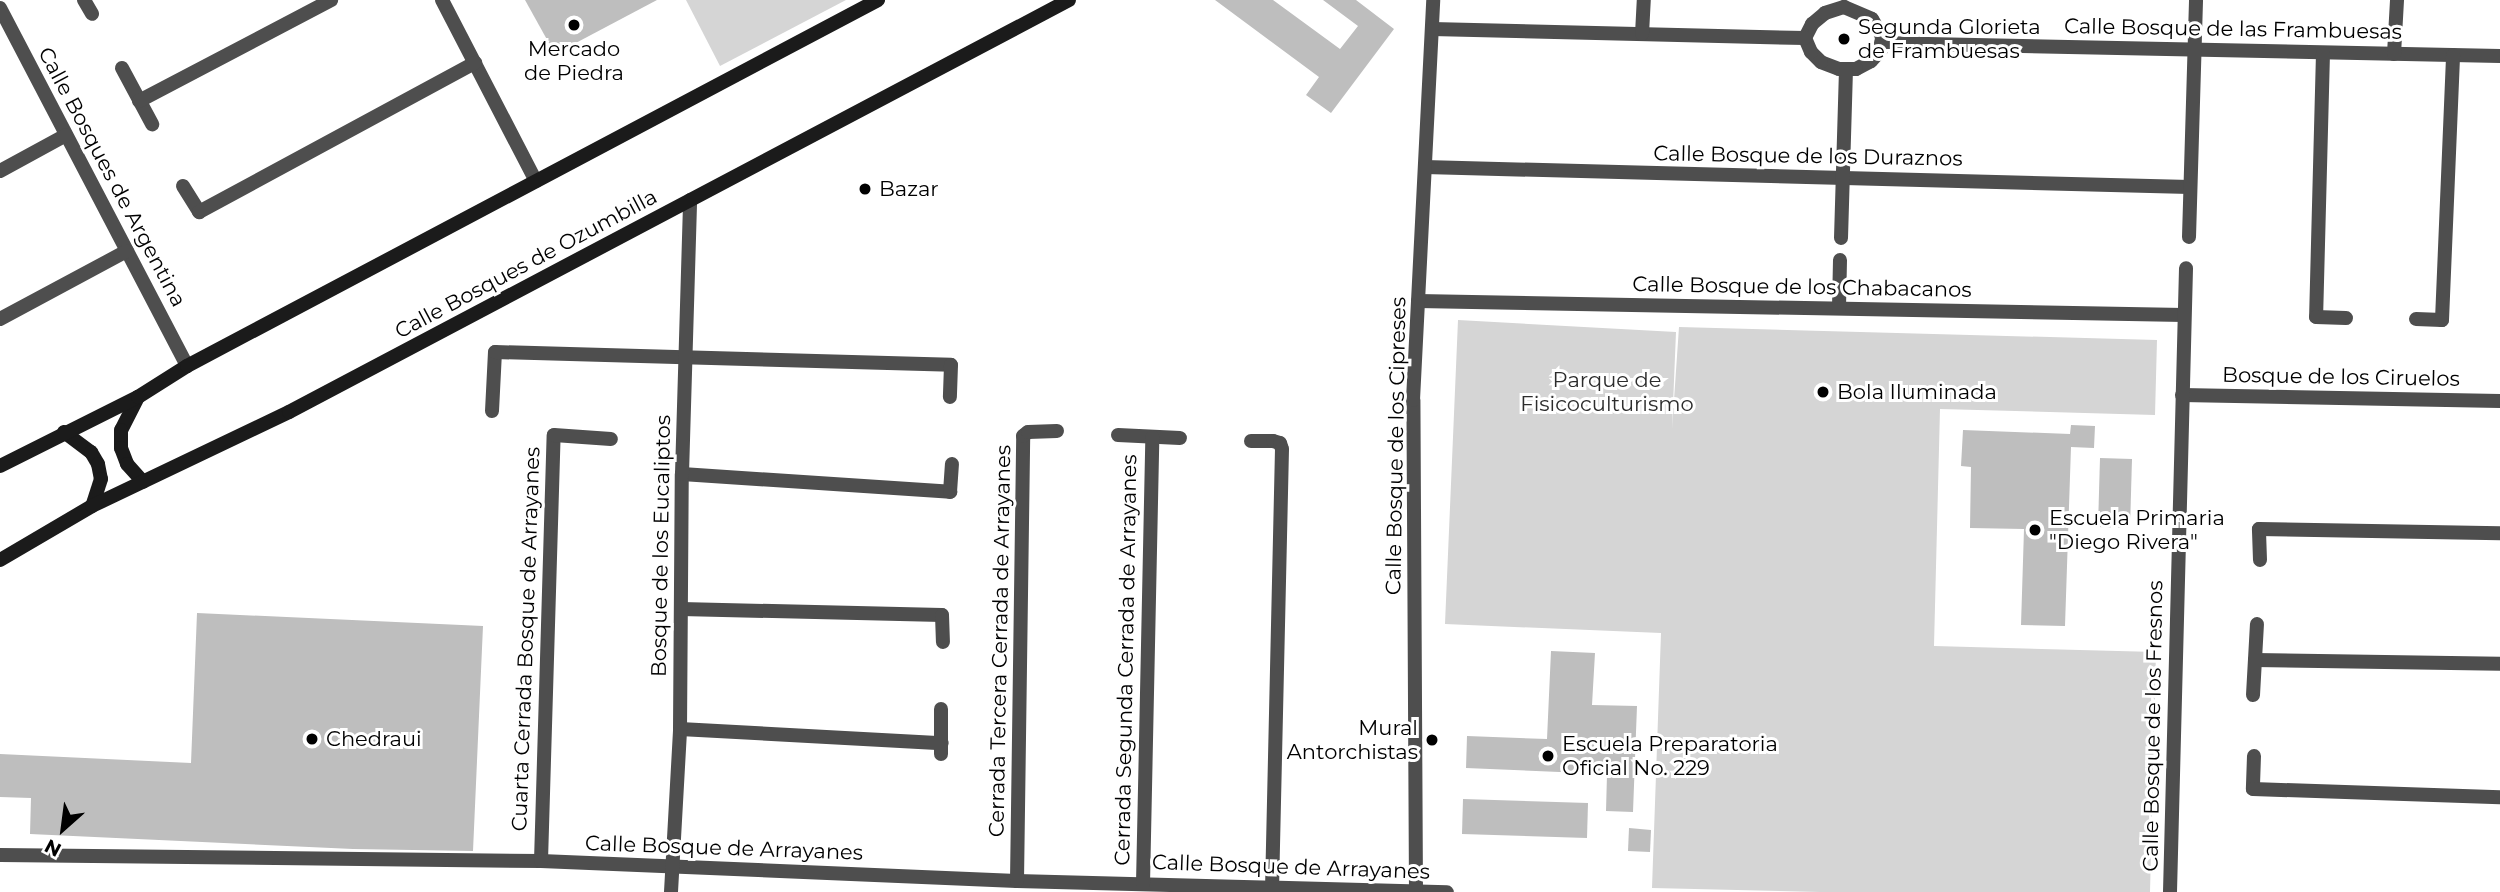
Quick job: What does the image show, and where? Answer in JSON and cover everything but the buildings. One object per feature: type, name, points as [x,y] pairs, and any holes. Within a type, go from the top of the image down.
[{"type":"main road","points":[[0,466],[138,397],[187,366],[878,0]]},
{"type":"main road","name":"Calle Bosques de Ozumbilla","points":[[0,560],[92,506],[289,412],[1069,0]]},
{"type":"main road","points":[[138,397],[121,430],[121,448],[127,464],[143,482]]},
{"type":"main road","points":[[64,432],[91,452],[98,464],[101,479],[92,506]]},
{"type":"street","points":[[84,0],[92,15]]},
{"type":"street","points":[[139,101],[331,0]]},
{"type":"street","points":[[442,0],[537,181]]},
{"type":"street","name":"Calle Bosque de los Cipreses","points":[[1416,891],[1413,400],[1433,0]]},
{"type":"street","points":[[1642,34],[1644,0]]},
{"type":"street","points":[[2189,237],[2196,0]]},
{"type":"street","points":[[2394,54],[2397,0]]},
{"type":"street","points":[[1844,4],[1872,19],[1882,36],[1881,50],[1871,61],[1856,69],[1821,62],[1811,52],[1805,38],[1812,24],[1825,13],[1844,4]]},
{"type":"street","name":"Calle Bosques de Argentina","points":[[0,8],[4,24],[66,135],[187,366]]},
{"type":"street","points":[[1432,29],[1805,38]]},
{"type":"street","name":"Calle Bosque de las Frambuesas","points":[[1881,43],[2500,57]]},
{"type":"street","points":[[2323,53],[2316,317],[2346,318]]},
{"type":"street","points":[[2416,319],[2442,320],[2453,55]]},
{"type":"street","points":[[183,186],[199,212],[475,63]]},
{"type":"street","points":[[122,68],[152,124]]},
{"type":"street","points":[[1841,239],[1846,69]]},
{"type":"street","points":[[0,171],[66,135]]},
{"type":"street","name":"Calle Bosque de los Duraznos","points":[[1425,167],[2190,187]]},
{"type":"street","name":"Bosque de los Eucaliptos","points":[[671,892],[680,729],[682,474],[690,201]]},
{"type":"street","points":[[0,319],[127,251]]},
{"type":"street","points":[[1839,309],[1840,260]]},
{"type":"street","name":"Calle Bosque de los Fresnos","points":[[2170,892],[2186,268]]},
{"type":"street","name":"Calle Bosque de los Chabacanos","points":[[1418,301],[2184,315]]},
{"type":"street","points":[[492,411],[495,352],[951,365],[950,397]]},
{"type":"street","name":"Bosque de los Ciruelos","points":[[2182,395],[2500,401]]},
{"type":"street","name":"Cerrada Tercera Cerrada de Arrayanes","points":[[1017,881],[1023,436],[1028,432],[1057,431]]},
{"type":"street","name":"Cuarta Cerrada Bosque de Arrayanes","points":[[541,861],[554,435],[611,439]]},
{"type":"street","name":"Cerrada Segunda Cerrada de Arrayanes","points":[[1118,435],[1180,438]]},
{"type":"street","name":"Cerrada Segunda Cerrada de Arrayanes","points":[[1143,884],[1152,437]]},
{"type":"street","points":[[1251,441],[1273,441],[1280,443],[1282,449],[1272,887]]},
{"type":"street","points":[[682,474],[950,492],[952,464]]},
{"type":"street","points":[[2260,561],[2259,529],[2500,533]]},
{"type":"street","points":[[681,609],[942,615],[943,642]]},
{"type":"street","points":[[2253,695],[2257,624]]},
{"type":"street","points":[[2255,660],[2500,664]]},
{"type":"street","points":[[680,729],[941,749],[941,709]]},
{"type":"street","points":[[2254,756],[2253,789],[2500,796]]},
{"type":"street","name":"Calle Bosque de Arrayanes","points":[[0,855],[541,861],[1017,881],[1447,892]]},
{"type":"green space","points":[[686,0],[846,0],[720,66]]},
{"type":"green space","name":"Parque de Fisicoculturismo","points":[[1458,320],[1676,332],[1672,429],[1679,327],[2157,340],[2155,415],[1940,409],[1934,646],[2156,652],[2150,892],[1820,892],[1652,888],[1661,633],[1445,624]]},
{"type":"place","name":"Mercado de Piedra","points":[[574,25]]},
{"type":"place","name":"Segunda Glorieta de Frambuesas","points":[[1844,39]]},
{"type":"place","name":"Bazar","points":[[865,189]]},
{"type":"place","name":"Bola Iluminada","points":[[1823,392]]},
{"type":"place","name":"Escuela Primaria \"Diego Rivera\"","points":[[2035,530]]},
{"type":"place","name":"Chedraui","points":[[312,739]]},
{"type":"place","name":"Mural Antorchistas","points":[[1432,740]]},
{"type":"place","name":"Escuela Preparatoria Oficial No. 229","points":[[1548,756]]}]
